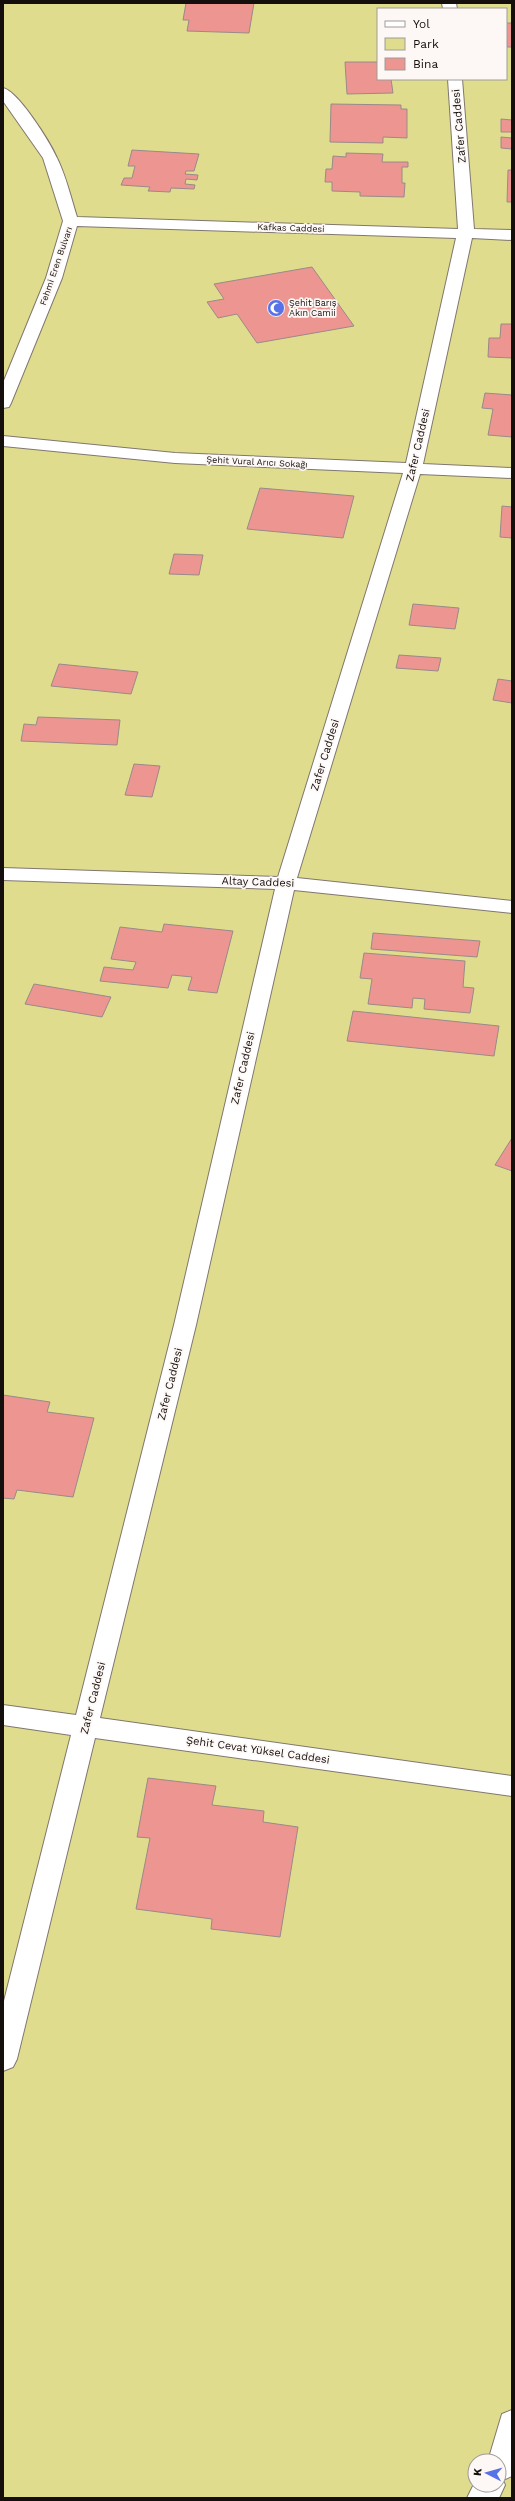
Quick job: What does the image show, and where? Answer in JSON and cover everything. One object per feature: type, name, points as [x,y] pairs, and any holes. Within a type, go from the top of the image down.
[{"type":"street","name":"Zafer Caddesi","points":[[3,2059],[185,1325],[286,882],[413,470],[467,224],[455,80]]},
{"type":"street","name":"Fehmi Eren Bulvarı","points":[[3,92],[16,106],[50,158],[71,221],[54,278],[3,403]]},
{"type":"street","name":"Kafkas Caddesi","points":[[71,221],[512,235]]},
{"type":"street","name":"Şehit Vural Arıcı Sokağı","points":[[3,442],[175,458],[413,470],[512,473]]},
{"type":"street","name":"Altay Caddesi","points":[[3,874],[286,882],[512,907]]},
{"type":"street","name":"Şehit Cevat Yüksel Caddesi","points":[[3,1715],[86,1725],[512,1786]]},
{"type":"street","points":[[505,2453],[512,2424]]},
{"type":"green space","points":[[3,3],[512,3],[512,2498],[3,2498]]},
{"type":"building","points":[[186,3],[254,3],[249,33],[187,31],[189,20],[183,20]]},
{"type":"building","points":[[507,23],[512,23],[512,47],[507,47]]},
{"type":"building","points":[[345,62],[377,62],[377,80],[391,80],[393,93],[347,94]]},
{"type":"building","points":[[331,104],[401,105],[401,109],[407,109],[407,138],[383,137],[383,143],[330,142]]},
{"type":"building","points":[[501,119],[512,120],[512,132],[501,132]]},
{"type":"building","points":[[501,137],[512,138],[512,149],[501,148]]},
{"type":"building","points":[[132,150],[199,154],[194,171],[186,171],[185,174],[198,175],[197,180],[186,179],[185,184],[195,185],[194,189],[171,188],[170,192],[148,191],[150,187],[121,185],[124,178],[132,178],[135,166],[128,166]]},
{"type":"building","points":[[346,153],[383,154],[382,162],[408,162],[408,167],[402,167],[402,183],[405,183],[404,197],[360,196],[360,192],[332,191],[332,182],[325,182],[326,169],[332,169],[333,156],[346,157]]},
{"type":"building","points":[[508,170],[512,170],[512,202],[507,202]]},
{"type":"building","name":"Şehit Barış Akın Camii","points":[[312,267],[354,326],[257,343],[237,314],[218,318],[207,302],[224,299],[214,284]]},
{"type":"building","points":[[501,324],[512,324],[512,358],[488,357],[489,338],[500,338]]},
{"type":"building","points":[[485,393],[512,395],[512,437],[488,435],[493,409],[482,408]]},
{"type":"building","points":[[260,488],[354,496],[343,538],[247,529]]},
{"type":"building","points":[[502,506],[512,507],[512,538],[500,537]]},
{"type":"building","points":[[174,554],[203,555],[199,575],[169,574]]},
{"type":"building","points":[[413,604],[459,608],[455,629],[409,625]]},
{"type":"building","points":[[399,655],[441,658],[438,671],[396,668]]},
{"type":"building","points":[[59,664],[138,672],[131,694],[51,686]]},
{"type":"building","points":[[498,679],[512,681],[512,703],[493,700]]},
{"type":"building","points":[[38,717],[120,720],[117,745],[21,741],[24,724],[36,725]]},
{"type":"building","points":[[134,764],[160,766],[152,797],[125,795]]},
{"type":"building","points":[[164,924],[233,931],[217,993],[188,990],[192,977],[172,975],[168,988],[100,981],[104,967],[133,970],[136,962],[111,959],[120,927],[162,932]]},
{"type":"building","points":[[373,933],[480,941],[477,957],[371,949]]},
{"type":"building","points":[[364,953],[465,961],[463,987],[474,988],[470,1013],[424,1009],[425,999],[413,998],[412,1008],[368,1004],[372,979],[360,978]]},
{"type":"building","points":[[34,984],[111,997],[102,1017],[25,1004]]},
{"type":"building","points":[[353,1011],[499,1026],[494,1056],[347,1041]]},
{"type":"building","points":[[512,1138],[512,1171],[495,1165]]},
{"type":"building","points":[[3,1395],[50,1402],[47,1412],[94,1418],[73,1497],[17,1490],[14,1499],[3,1498]]},
{"type":"building","points":[[148,1778],[216,1786],[212,1805],[264,1811],[263,1822],[298,1827],[280,1937],[211,1929],[212,1919],[136,1909],[150,1838],[137,1837]]},
{"type":"place","name":"Şehit Barış Akın Camii","points":[[276,308]]}]
